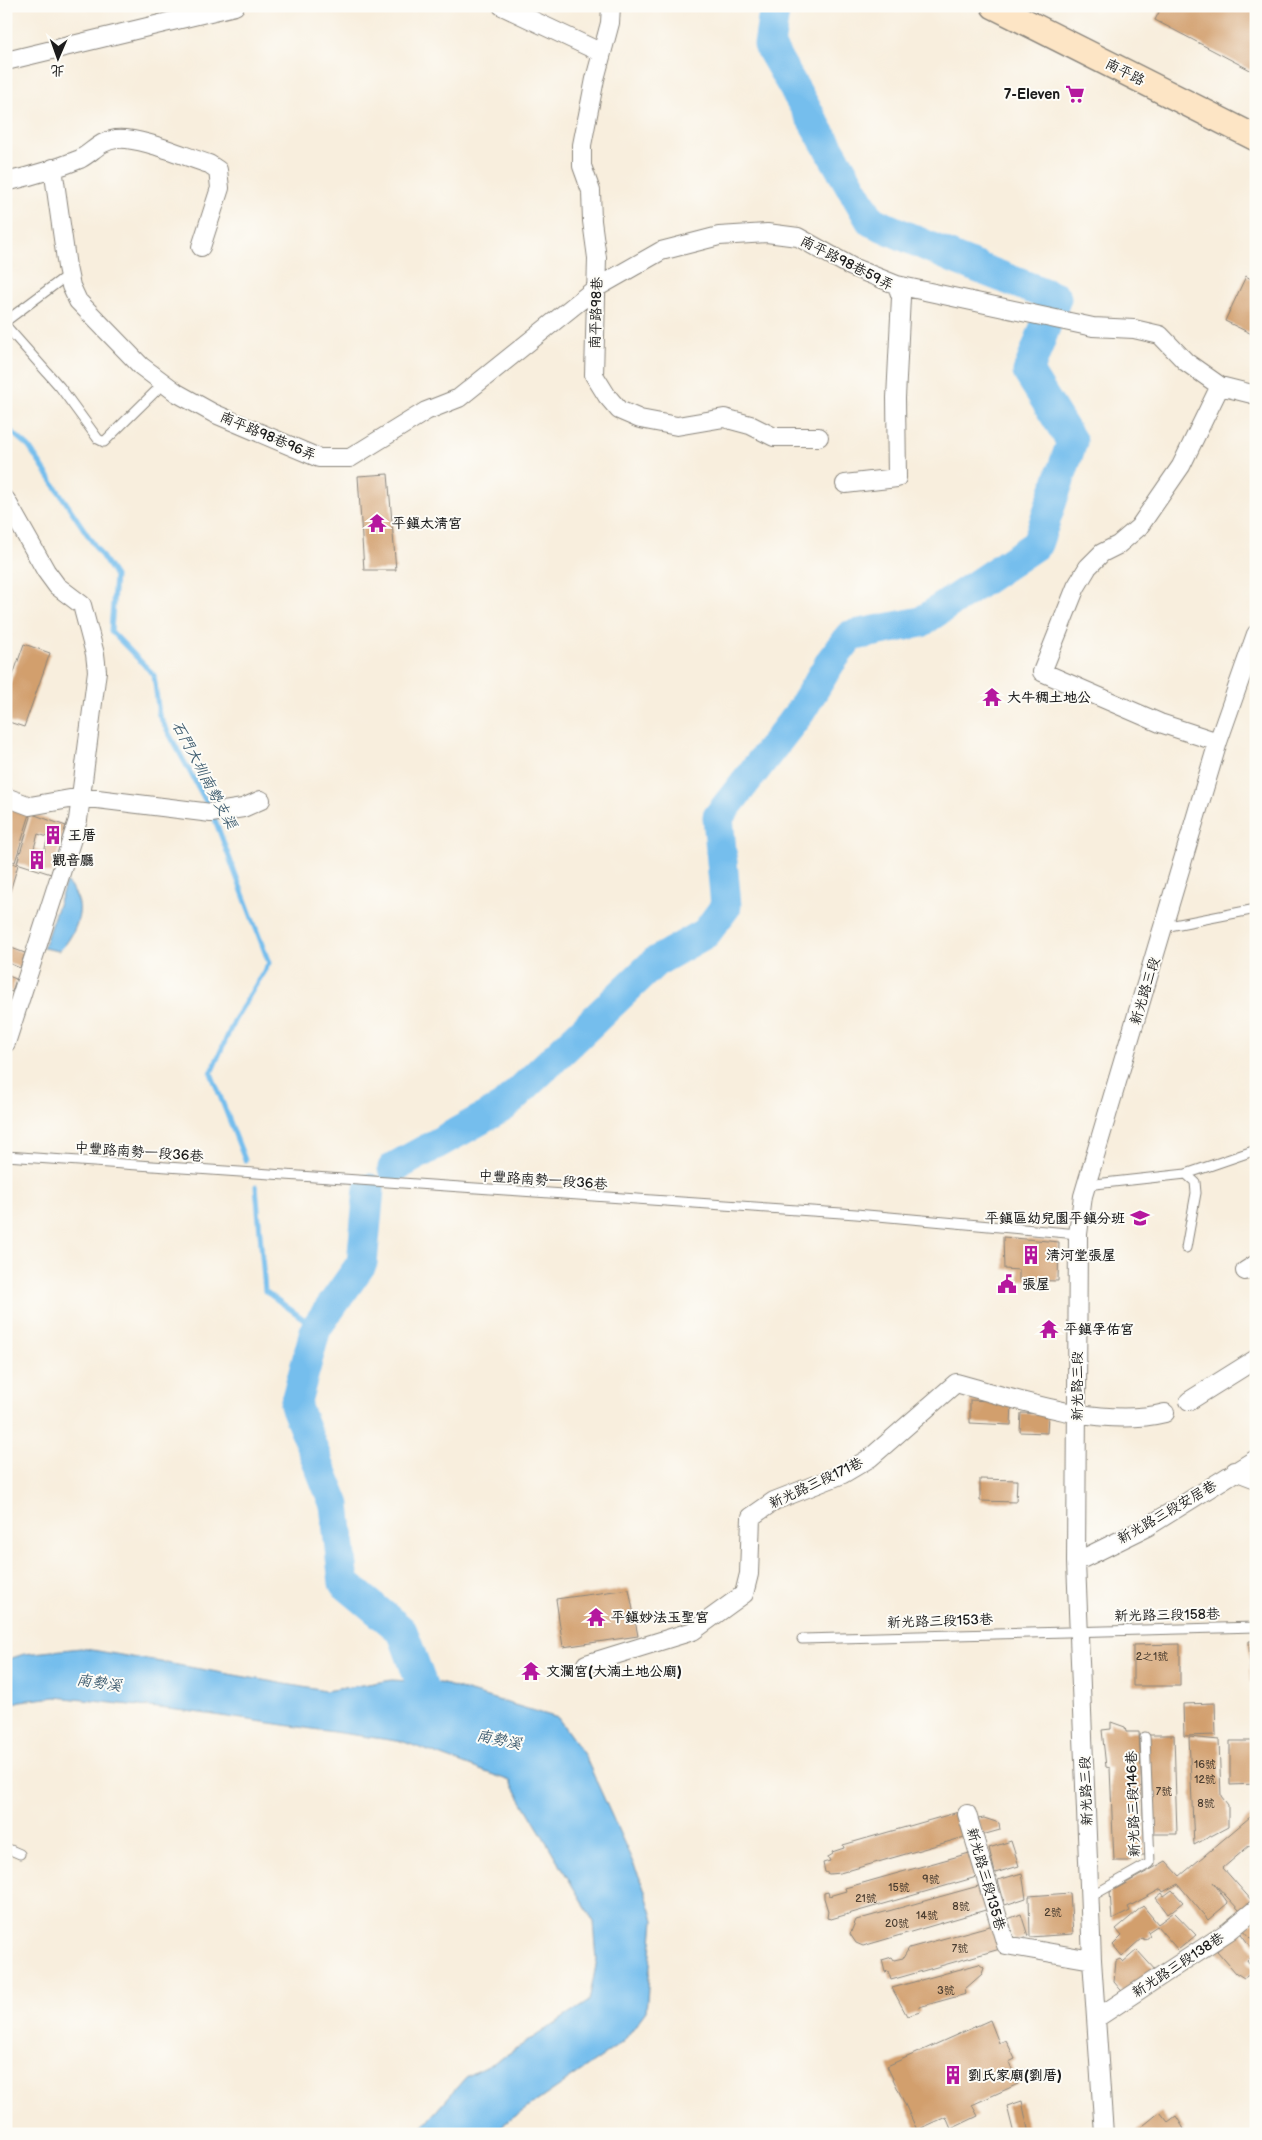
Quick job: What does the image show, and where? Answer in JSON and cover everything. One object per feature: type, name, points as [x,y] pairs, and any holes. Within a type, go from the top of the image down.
[{"type":"street","points":[[6,61],[235,6]]},
{"type":"street","points":[[502,6],[602,53]]},
{"type":"street","name":"南平路98巷","points":[[611,6],[610,23],[582,145],[582,166],[591,191],[592,221],[597,258],[594,375],[607,396],[619,410],[640,419],[677,426],[724,418],[750,425],[774,437],[818,437]]},
{"type":"street","name":"南平路","points":[[994,6],[1256,138]]},
{"type":"street","points":[[11,181],[81,158],[102,142],[118,138],[135,140],[209,164],[218,170],[220,188],[201,247]]},
{"type":"street","name":"南平路98巷96弄","points":[[53,168],[69,274],[78,301],[141,366],[177,393],[213,413],[319,458],[350,458],[426,410],[459,398],[596,288]]},
{"type":"street","name":"南平路98巷59弄","points":[[596,288],[661,251],[719,236],[767,233],[798,237],[852,267],[897,285],[901,298],[896,398],[898,478],[845,484]]},
{"type":"street","points":[[897,285],[1093,327],[1134,329],[1160,334],[1186,362],[1220,386],[1256,395]]},
{"type":"street","points":[[1218,742],[1160,723],[1042,672],[1076,587],[1088,566],[1102,553],[1118,545],[1139,527],[1181,466],[1220,386]]},
{"type":"street","points":[[6,500],[46,571],[57,586],[82,605],[95,654],[97,671],[78,820],[11,1016],[6,1043]]},
{"type":"street","name":"新光路三段","points":[[1104,2134],[1092,1960],[1076,1562],[1078,1234],[1086,1185],[1218,742],[1256,634]]},
{"type":"street","points":[[6,797],[30,806],[81,797],[212,813],[229,812],[261,800]]},
{"type":"street","points":[[1190,1401],[1256,1359]]},
{"type":"street","name":"新光路三段171巷","points":[[586,1664],[693,1631],[744,1594],[749,1574],[751,1517],[774,1501],[843,1474],[870,1458],[956,1383],[1077,1414],[1145,1418],[1165,1413]]},
{"type":"street","name":"新光路三段安居巷","points":[[1076,1562],[1147,1527],[1256,1459]]},
{"type":"street","points":[[1235,1471],[1256,1479]]},
{"type":"street","name":"新光路三段135巷","points":[[967,1814],[1006,1946],[1048,1951],[1062,1956],[1092,1960]]},
{"type":"street","name":"新光路三段138巷","points":[[1097,2018],[1229,1931],[1256,1909]]},
{"type":"lane","points":[[6,321],[69,274]]},
{"type":"lane","points":[[6,326],[60,387],[98,439],[104,442],[164,383]]},
{"type":"lane","points":[[1164,927],[1256,909]]},
{"type":"lane","points":[[1086,1185],[1186,1174],[1256,1150]]},
{"type":"lane","name":"中豐路南勢一段36巷","points":[[6,1156],[305,1178],[856,1214],[1078,1234]]},
{"type":"lane","points":[[1186,1174],[1195,1182],[1196,1193],[1186,1248]]},
{"type":"lane","name":"新光路三段158巷","points":[[1079,1631],[1256,1627]]},
{"type":"lane","name":"新光路三段153巷","points":[[802,1639],[1079,1631]]},
{"type":"lane","name":"新光路三段146巷","points":[[1090,1897],[1150,1863],[1144,1736]]},
{"type":"lane","points":[[6,1848],[20,1854]]},
{"type":"water","points":[[66,882],[71,887],[79,904],[76,927],[64,947],[59,951],[43,948]]},
{"type":"water","name":"南勢溪","points":[[81,1648],[325,1691],[392,1680],[440,1683],[558,1718],[585,1756],[643,1885],[654,1920],[646,2011],[623,2042],[504,2124],[494,2134],[416,2134],[466,2077],[502,2058],[589,2001],[597,1960],[594,1922],[510,1781],[404,1742],[186,1711],[56,1697],[21,1701],[6,1706],[6,1660],[24,1654]]},
{"type":"building","points":[[1162,6],[1256,6],[1256,73],[1155,20]]},
{"type":"building","points":[[1246,276],[1256,282],[1256,336],[1225,321]]},
{"type":"building","name":"平鎮太清宮","points":[[388,474],[396,570],[364,570],[358,476]]},
{"type":"building","points":[[24,644],[50,653],[24,727],[6,721],[6,695]]},
{"type":"building","name":"王厝","points":[[6,806],[30,814],[15,862],[6,859]]},
{"type":"building","points":[[32,814],[66,826],[51,874],[17,863]],"holes":[[[38,834],[48,837],[44,852],[34,848]]]},
{"type":"building","points":[[6,861],[18,865],[7,901],[6,901]]},
{"type":"building","points":[[6,946],[25,953],[20,968],[6,962]]},
{"type":"building","points":[[6,975],[16,979],[12,992],[6,990]]},
{"type":"building","name":"清河堂張屋","points":[[1003,1237],[1059,1242],[1058,1281],[1019,1280],[1019,1270],[1004,1269]]},
{"type":"building","points":[[970,1400],[1012,1402],[1011,1425],[970,1423]]},
{"type":"building","points":[[1021,1413],[1048,1414],[1047,1433],[1020,1432]]},
{"type":"building","points":[[980,1479],[1017,1480],[1016,1502],[980,1501]]},
{"type":"building","name":"平鎮妙法玉聖宮","points":[[629,1589],[638,1636],[563,1647],[556,1599]]},
{"type":"building","points":[[1249,1641],[1256,1641],[1256,1683],[1251,1683]]},
{"type":"building","points":[[1180,1644],[1180,1686],[1133,1686],[1133,1645]]},
{"type":"building","points":[[1215,1703],[1216,1735],[1184,1736],[1183,1704]]},
{"type":"building","points":[[1111,1722],[1125,1727],[1126,1732],[1139,1732],[1145,1855],[1131,1855],[1131,1861],[1114,1861],[1110,1768],[1106,1767],[1102,1730],[1111,1729]]},
{"type":"building","points":[[1147,1735],[1174,1735],[1177,1834],[1151,1834]]},
{"type":"building","points":[[1189,1737],[1219,1740],[1221,1796],[1228,1805],[1228,1827],[1194,1845]]},
{"type":"building","points":[[1230,1741],[1256,1741],[1256,1784],[1230,1785]]},
{"type":"building","points":[[962,1811],[968,1836],[840,1873],[829,1874],[825,1872],[823,1863],[830,1861],[828,1857],[833,1854],[832,1852],[844,1848],[843,1845]]},
{"type":"building","points":[[1256,1812],[1256,1852],[1250,1845],[1223,1868],[1253,1902],[1240,1911],[1213,1882],[1228,1903],[1208,1920],[1178,1884],[1163,1892],[1161,1889],[1128,1907],[1130,1911],[1112,1920],[1110,1892],[1166,1861],[1180,1876]]},
{"type":"building","points":[[984,1818],[999,1823],[1000,1830],[982,1835],[978,1819]]},
{"type":"building","points":[[1011,1841],[1019,1866],[995,1873],[989,1848]]},
{"type":"building","points":[[973,1852],[980,1876],[831,1919],[827,1918],[828,1911],[824,1893],[828,1892],[829,1896],[846,1891],[845,1888]]},
{"type":"building","points":[[1022,1873],[1026,1898],[1005,1905],[998,1880]]},
{"type":"building","points":[[982,1885],[989,1909],[863,1946],[856,1943],[850,1934],[856,1920]]},
{"type":"building","points":[[1172,1890],[1183,1902],[1168,1914],[1156,1898],[1162,1893],[1164,1896]]},
{"type":"building","points":[[1070,1893],[1073,1934],[1030,1937],[1029,1896]]},
{"type":"building","points":[[1143,1906],[1158,1924],[1174,1912],[1196,1935],[1178,1950],[1157,1926],[1148,1932],[1150,1936],[1145,1940],[1142,1938],[1122,1956],[1113,1945],[1122,1936],[1116,1929]]},
{"type":"building","points":[[1021,1914],[1028,1936],[1015,1941],[1008,1919]]},
{"type":"building","points":[[1256,1920],[1256,1944],[1243,1929]]},
{"type":"building","points":[[993,1925],[1000,1949],[891,1980],[888,1971],[885,1972],[882,1960],[892,1957],[894,1960],[903,1958],[909,1948]]},
{"type":"building","points":[[1239,1931],[1255,1953],[1247,1960],[1255,1971],[1244,1978],[1236,1973],[1217,1951]]},
{"type":"building","points":[[1137,1950],[1156,1971],[1126,1996],[1114,1982],[1116,1961],[1120,1959],[1123,1962]]},
{"type":"building","points":[[979,1964],[984,1968],[982,1974],[965,1989],[966,1994],[919,2007],[920,2012],[907,2016],[892,1988]]},
{"type":"building","name":"劉氏家廟(劉厝)","points":[[990,2020],[999,2043],[1006,2040],[1015,2059],[1009,2062],[1018,2084],[972,2105],[978,2116],[951,2129],[946,2117],[917,2130],[887,2066]]},
{"type":"building","points":[[1022,2101],[1029,2134],[1014,2134],[1007,2106]]},
{"type":"building","points":[[1160,2112],[1168,2122],[1176,2116],[1184,2129],[1178,2134],[1133,2134]]},
{"type":"waterway","points":[[393,1168],[503,1107],[655,962],[706,933],[726,906],[718,817],[800,712],[831,661],[850,636],[921,622],[1037,544],[1072,442],[1028,372],[1056,298],[956,259],[871,221],[769,45],[775,6]]},
{"type":"waterway","name":"石門大圳南勢支渠","points":[[6,427],[29,447],[115,576],[111,631],[154,675],[159,715],[210,809]]},
{"type":"waterway","name":"石門大圳南勢支渠","points":[[214,817],[269,963],[234,1021],[211,1073],[245,1160]]},
{"type":"waterway","name":"石門大圳南勢支渠","points":[[256,1186],[265,1291],[316,1328]]},
{"type":"waterway","points":[[369,1189],[362,1263],[316,1328],[295,1405],[335,1505],[344,1583],[402,1631],[427,1699],[428,1722]]},
{"type":"place","name":"7-Eleven","points":[[1075,94]]},
{"type":"place","name":"平鎮太清宮","points":[[377,523]]},
{"type":"place","name":"大牛稠土地公","points":[[992,697]]},
{"type":"place","name":"王厝","points":[[53,835]]},
{"type":"place","name":"觀音廳","points":[[37,860]]},
{"type":"place","name":"平鎮區幼兒園平鎮分班","points":[[1140,1218]]},
{"type":"place","name":"清河堂張屋","points":[[1031,1255]]},
{"type":"place","name":"張屋","points":[[1007,1284]]},
{"type":"place","name":"平鎮孚佑宮","points":[[1049,1329]]},
{"type":"place","name":"平鎮妙法玉聖宮","points":[[596,1617]]},
{"type":"place","name":"文瀾宮(大湳土地公廟)","points":[[531,1671]]},
{"type":"place","name":"劉氏家廟(劉厝)","points":[[953,2075]]}]
